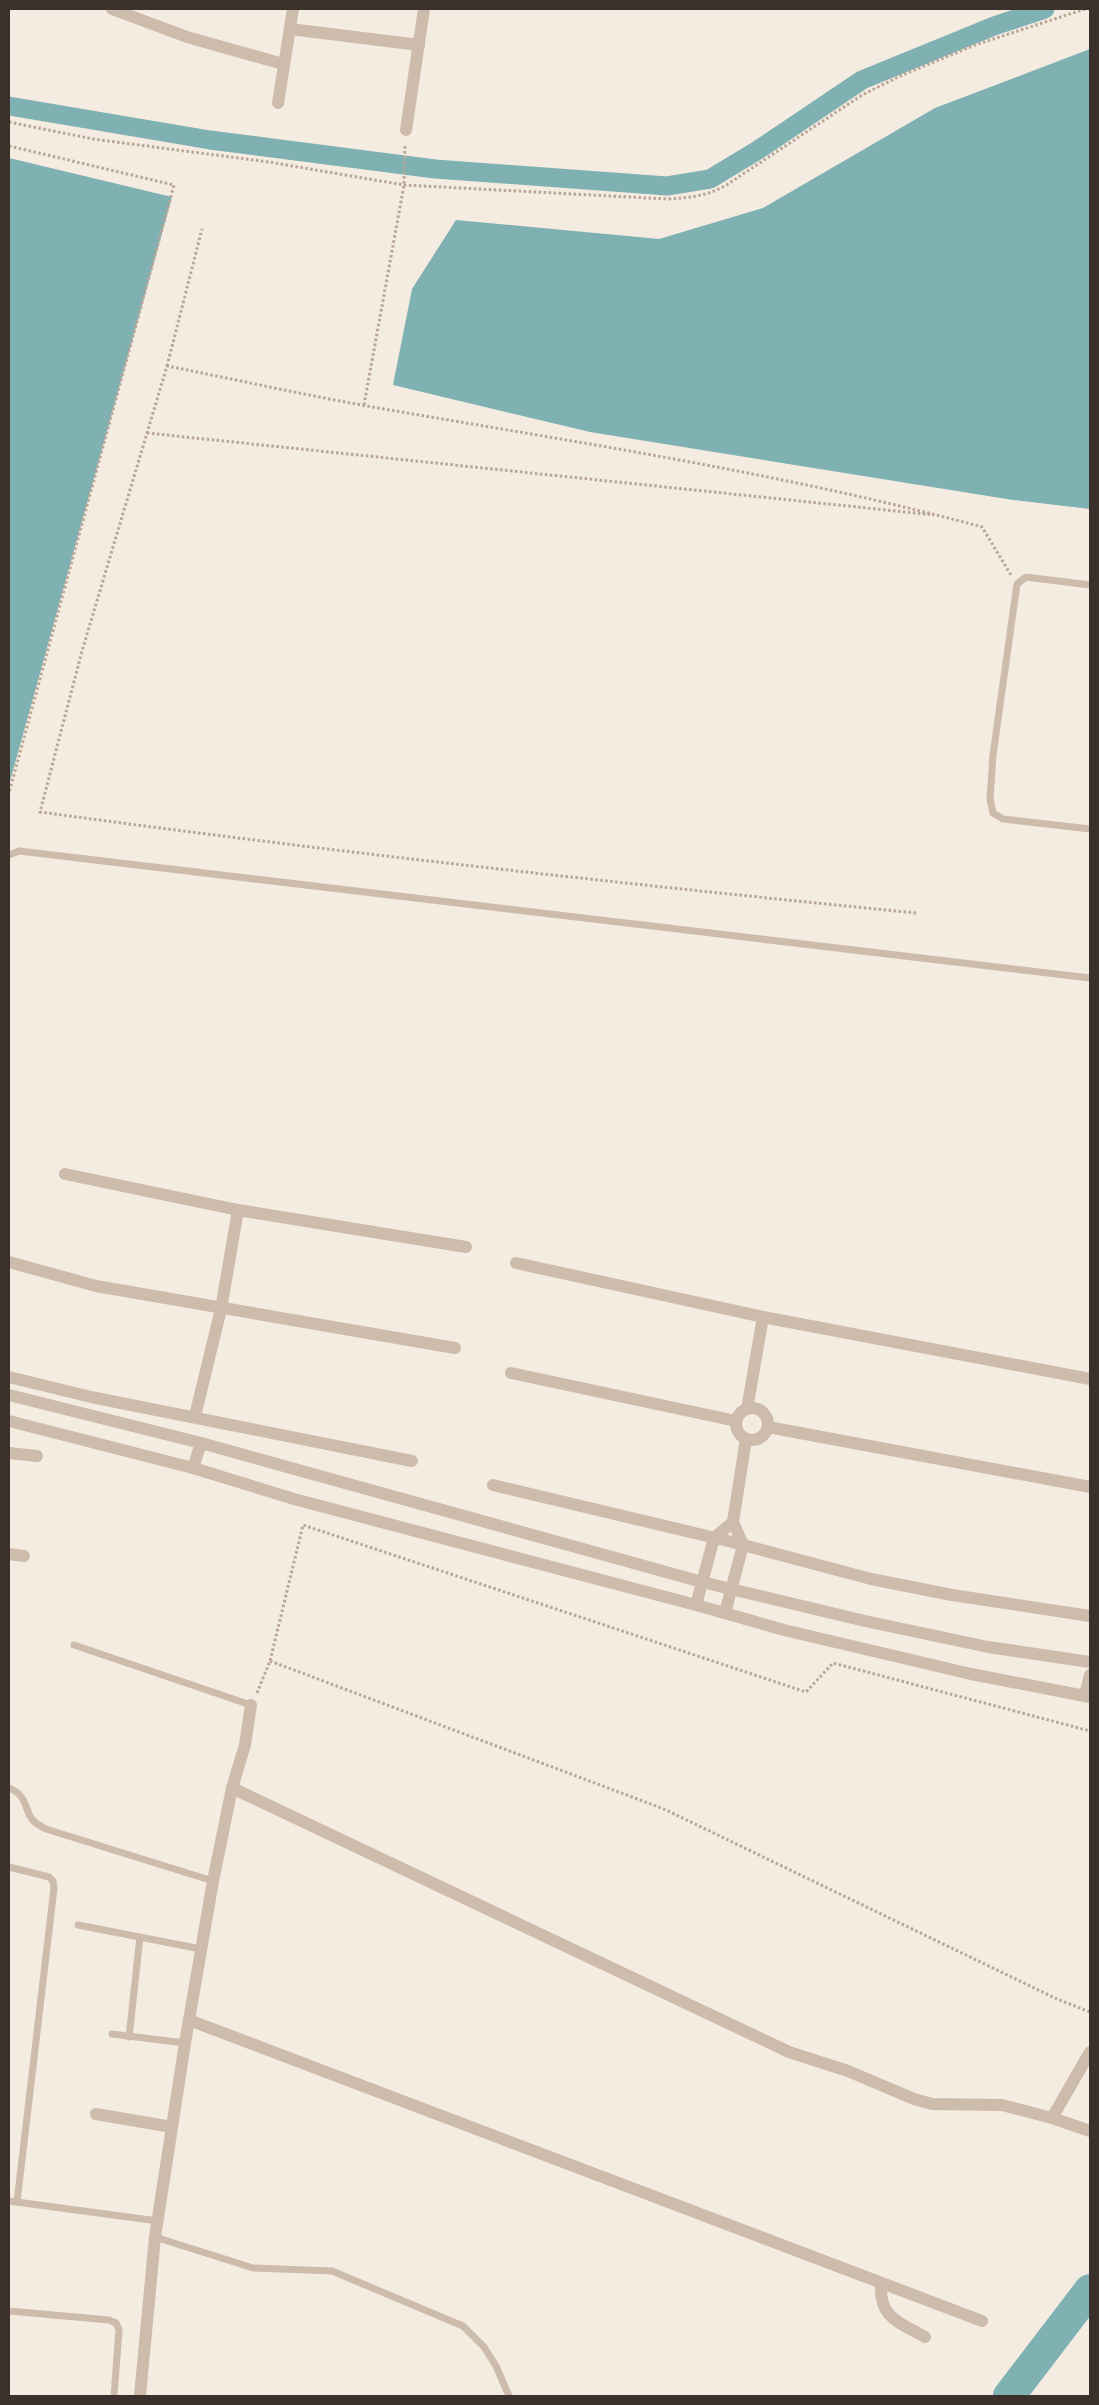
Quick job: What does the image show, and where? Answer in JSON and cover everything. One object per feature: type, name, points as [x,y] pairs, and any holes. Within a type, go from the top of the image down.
[{"type":"street","points":[[112,9],[187,37],[282,64]]},
{"type":"street","points":[[278,103],[282,64],[293,9]]},
{"type":"street","points":[[406,130],[424,9]]},
{"type":"street","points":[[290,29],[419,44]]},
{"type":"street","points":[[65,1174],[238,1210],[466,1247]]},
{"type":"street","points":[[195,1416],[221,1309],[238,1210]]},
{"type":"street","points":[[9,1262],[96,1286],[455,1348]]},
{"type":"street","points":[[516,1263],[763,1317],[1090,1379]]},
{"type":"street","points":[[747,1409],[763,1317]]},
{"type":"street","points":[[512,1373],[736,1421]]},
{"type":"street","points":[[9,1377],[91,1397],[195,1416],[412,1461]]},
{"type":"street","points":[[9,1395],[201,1443],[702,1582],[865,1621],[988,1647],[1090,1662]]},
{"type":"street","points":[[755,1408],[762,1412],[767,1419],[768,1427],[760,1438],[746,1439],[738,1431],[736,1421],[740,1413],[747,1409],[755,1408]]},
{"type":"street","points":[[9,1420],[194,1468],[294,1499],[696,1604],[784,1630],[971,1674],[1087,1696],[1090,1675]]},
{"type":"street","points":[[768,1427],[1090,1487]]},
{"type":"street","points":[[726,1613],[743,1546],[733,1522],[746,1439]]},
{"type":"street","points":[[194,1468],[201,1443]]},
{"type":"street","points":[[9,1452],[37,1456]]},
{"type":"street","points":[[493,1484],[872,1579],[952,1595],[1090,1616]]},
{"type":"street","points":[[696,1604],[714,1538],[733,1522]]},
{"type":"street","points":[[9,1554],[24,1556]]},
{"type":"street","points":[[140,2396],[155,2237],[188,2020],[213,1881],[232,1788],[245,1745],[251,1704]]},
{"type":"street","points":[[232,1788],[789,2052],[848,2071],[914,2099],[932,2104],[1002,2105],[1052,2118],[1090,2131]]},
{"type":"street","points":[[188,2020],[880,2284],[982,2321]]},
{"type":"street","points":[[1052,2118],[1090,2052]]},
{"type":"street","points":[[96,2114],[172,2127]]},
{"type":"street","points":[[880,2284],[880,2296],[885,2310],[891,2317],[925,2337]]},
{"type":"lane","points":[[1090,585],[1026,577],[1017,584],[993,755],[990,799],[993,813],[1002,819],[1090,829]]},
{"type":"lane","points":[[9,855],[19,851],[1090,978]]},
{"type":"lane","points":[[74,1646],[251,1704]]},
{"type":"lane","points":[[9,1788],[21,1795],[25,1800],[30,1817],[35,1823],[46,1829],[213,1881]]},
{"type":"lane","points":[[9,1867],[49,1876],[53,1881],[54,1888],[17,2202]]},
{"type":"lane","points":[[78,1925],[201,1949]]},
{"type":"lane","points":[[129,2036],[140,1937]]},
{"type":"lane","points":[[112,2034],[185,2043]]},
{"type":"lane","points":[[9,2202],[158,2221]]},
{"type":"lane","points":[[155,2237],[253,2268],[332,2271],[463,2326],[484,2347],[496,2366],[509,2396]]},
{"type":"lane","points":[[9,2311],[109,2320],[116,2323],[119,2330],[114,2396]]},
{"type":"path","points":[[9,122],[93,138],[268,162],[404,184],[667,198],[708,195],[767,160],[862,95],[900,76],[975,45],[1084,9]]},
{"type":"path","points":[[364,405],[404,184],[406,130]]},
{"type":"path","points":[[9,146],[174,185],[9,793]]},
{"type":"path","points":[[202,229],[167,366],[82,651],[40,812],[300,847],[614,883],[916,913]]},
{"type":"path","points":[[167,366],[364,405],[718,466],[907,506],[982,527],[1017,584]]},
{"type":"path","points":[[147,433],[944,516]]},
{"type":"path","points":[[251,1704],[270,1661],[303,1525],[806,1692],[833,1663],[1090,1731]]},
{"type":"path","points":[[270,1661],[664,1809],[1057,1999],[1090,2012]]},
{"type":"water","points":[[1090,49],[1090,509],[1013,500],[590,432],[393,385],[412,289],[456,220],[659,239],[763,208],[935,108]]},
{"type":"water","points":[[9,158],[172,197],[9,785]]},
{"type":"waterway","points":[[9,106],[210,140],[435,169],[667,186],[710,179],[758,150],[862,80],[994,26],[1045,9]]},
{"type":"waterway","points":[[1009,2396],[1090,2290]]}]
